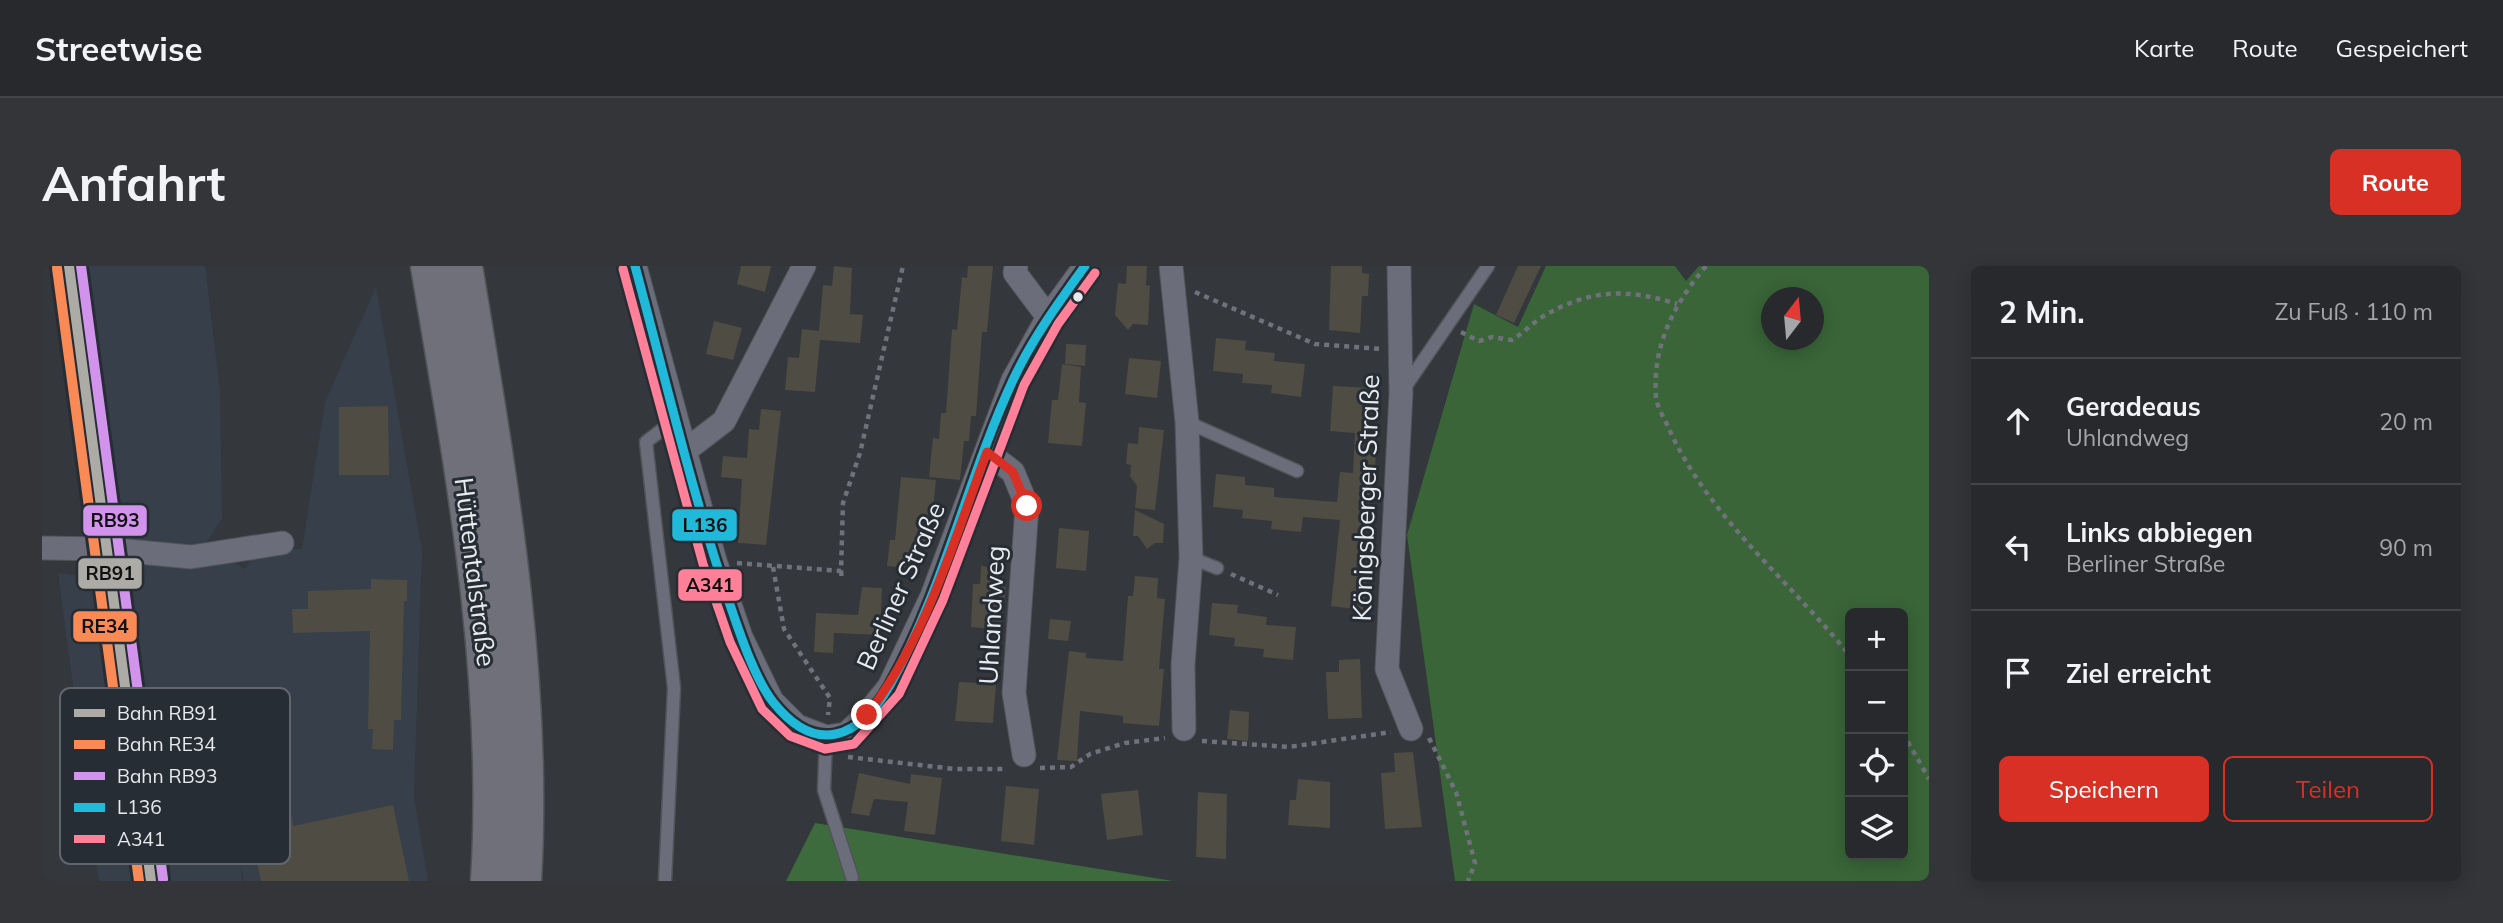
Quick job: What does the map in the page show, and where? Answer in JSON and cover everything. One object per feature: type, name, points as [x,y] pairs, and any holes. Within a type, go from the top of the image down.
[{"type":"highway","name":"Hüttentalstraße","points":[[430,266],[458,440],[488,678],[494,824],[490,881]]},
{"type":"highway","name":"Hüttentalstraße","points":[[463,266],[484,394],[520,677],[525,823],[522,881]]},
{"type":"street","points":[[635,266],[715,561],[741,637],[772,701],[797,726],[825,746]]},
{"type":"street","points":[[685,450],[723,421],[804,266]]},
{"type":"street","points":[[1016,266],[1015,273],[1048,317]]},
{"type":"street","name":"Berliner Straße","points":[[825,746],[846,734],[867,715],[889,687],[932,596],[1013,380],[1048,317],[1085,266]]},
{"type":"street","name":"Königsberger Straße","points":[[1399,266],[1401,393],[1387,669],[1420,733]]},
{"type":"street","points":[[1173,275],[1187,422],[1191,558],[1182,665],[1184,729]]},
{"type":"street","name":"Uhlandweg","points":[[987,452],[1013,472],[1027,506],[1014,693],[1023,764]]},
{"type":"street","points":[[42,548],[107,549],[191,557],[282,543]]},
{"type":"lane","points":[[1401,393],[1488,266]]},
{"type":"lane","points":[[665,881],[674,688],[646,442],[677,418]]},
{"type":"lane","points":[[1187,422],[1297,471]]},
{"type":"lane","points":[[1191,558],[1217,568]]},
{"type":"lane","points":[[825,746],[824,790],[852,877]]},
{"type":"path","points":[[842,580],[843,503],[860,453],[903,266]]},
{"type":"path","points":[[1706,266],[1677,304],[1657,353],[1656,400],[1683,459],[1738,534],[1817,615],[1845,650]]},
{"type":"path","points":[[1173,275],[1315,344],[1400,351]]},
{"type":"path","points":[[1449,323],[1479,341],[1492,337],[1512,340],[1542,318],[1585,298],[1632,292],[1677,304]]},
{"type":"path","points":[[715,561],[841,571]]},
{"type":"path","points":[[773,567],[784,629],[830,698],[825,746],[955,769],[1023,764],[1071,767],[1090,754],[1125,743],[1159,738]]},
{"type":"path","points":[[1217,568],[1278,595]]},
{"type":"path","points":[[1420,733],[1459,804],[1475,863],[1468,881]]},
{"type":"path","points":[[1214,742],[1289,747],[1374,734]]},
{"type":"path","points":[[1904,734],[1929,779]]},
{"type":"shaded area","points":[[50,266],[205,266],[220,390],[222,519],[204,546],[245,569],[259,548],[302,549],[325,402],[376,287],[422,551],[414,796],[428,881],[244,881],[241,865],[242,881],[99,881],[97,864],[290,864],[290,688],[73,688],[58,573],[91,577]]},
{"type":"green space","points":[[1546,266],[1675,266],[1686,281],[1699,266],[1929,266],[1929,881],[1455,881],[1407,535],[1474,304],[1518,327]]},
{"type":"green space","points":[[815,823],[1173,881],[786,881]]},
{"type":"building","points":[[741,266],[771,266],[765,292],[737,284]]},
{"type":"building","points":[[834,266],[852,268],[850,314],[863,315],[860,343],[820,340],[815,392],[785,390],[788,357],[799,358],[802,329],[819,331],[823,285],[832,286]]},
{"type":"building","points":[[968,266],[993,266],[987,332],[982,332],[976,416],[971,416],[969,441],[964,441],[960,480],[929,477],[933,438],[939,439],[941,413],[946,413],[952,329],[957,330],[962,277],[967,278]]},
{"type":"building","points":[[1127,266],[1147,266],[1146,285],[1150,286],[1148,325],[1133,324],[1128,330],[1115,315],[1118,283],[1126,284]]},
{"type":"building","points":[[1331,266],[1362,266],[1362,273],[1369,274],[1368,296],[1362,296],[1360,333],[1329,330]]},
{"type":"building","points":[[1518,266],[1541,266],[1514,323],[1496,315]]},
{"type":"building","points":[[714,321],[742,328],[733,360],[706,354]]},
{"type":"building","points":[[1216,338],[1246,341],[1245,350],[1275,353],[1274,361],[1305,364],[1301,397],[1271,393],[1272,385],[1242,383],[1243,374],[1213,371]]},
{"type":"building","points":[[1066,344],[1086,345],[1085,366],[1065,364]]},
{"type":"building","points":[[1129,358],[1161,361],[1157,398],[1125,394]]},
{"type":"building","points":[[1062,364],[1081,367],[1079,402],[1086,403],[1082,446],[1048,443],[1052,400],[1058,400]]},
{"type":"building","points":[[1333,386],[1371,388],[1368,432],[1378,433],[1370,522],[1362,522],[1356,572],[1367,573],[1363,610],[1331,606],[1340,520],[1303,517],[1301,532],[1271,529],[1272,521],[1242,518],[1243,510],[1213,507],[1216,474],[1245,477],[1245,485],[1274,488],[1274,497],[1337,502],[1340,472],[1353,473],[1355,433],[1330,431]]},
{"type":"building","points":[[388,406],[389,475],[339,475],[339,407]]},
{"type":"building","points":[[761,409],[781,411],[766,545],[738,543],[742,479],[721,477],[723,456],[747,458],[749,429],[759,430]]},
{"type":"building","points":[[1139,427],[1164,430],[1155,510],[1135,508],[1137,486],[1130,476],[1131,465],[1126,464],[1128,443],[1138,444]]},
{"type":"building","points":[[901,477],[936,480],[932,518],[928,517],[925,543],[920,543],[918,569],[887,566],[890,540],[895,540]]},
{"type":"building","points":[[1135,510],[1164,524],[1163,543],[1155,543],[1147,549],[1138,536],[1133,536]]},
{"type":"building","points":[[1059,528],[1089,531],[1086,571],[1056,568]]},
{"type":"building","points":[[981,566],[1001,568],[999,586],[1006,587],[1001,630],[971,627],[973,584],[980,584]]},
{"type":"building","points":[[1135,576],[1158,578],[1157,598],[1165,599],[1159,669],[1164,669],[1159,726],[1123,723],[1123,716],[1080,711],[1077,761],[1057,760],[1069,651],[1086,653],[1086,658],[1123,661],[1128,596],[1133,596]]},
{"type":"building","points":[[371,579],[407,580],[401,720],[394,720],[393,750],[372,749],[373,729],[368,729],[370,631],[293,633],[292,609],[308,609],[308,591],[371,589]]},
{"type":"building","points":[[862,587],[882,588],[880,635],[834,633],[833,653],[814,652],[816,613],[858,615]]},
{"type":"building","points":[[1212,603],[1238,605],[1237,613],[1267,617],[1266,625],[1296,627],[1293,660],[1263,657],[1264,649],[1234,646],[1235,638],[1209,635]]},
{"type":"building","points":[[1050,619],[1071,621],[1068,641],[1048,639]]},
{"type":"building","points":[[1360,659],[1362,718],[1328,719],[1326,672],[1339,672],[1339,660]]},
{"type":"building","points":[[959,682],[996,684],[993,723],[955,721]]},
{"type":"building","points":[[1230,710],[1249,712],[1248,741],[1227,739]]},
{"type":"building","points":[[1413,752],[1422,827],[1385,829],[1381,773],[1395,772],[1394,753]]},
{"type":"building","points":[[859,773],[910,784],[911,774],[942,778],[935,835],[904,831],[908,802],[874,799],[869,816],[851,813]]},
{"type":"building","points":[[1298,779],[1330,782],[1330,828],[1288,825],[1290,800],[1296,800]]},
{"type":"building","points":[[1006,786],[1039,789],[1034,845],[1001,841]]},
{"type":"building","points":[[1138,790],[1143,835],[1107,840],[1101,794]]},
{"type":"building","points":[[1198,792],[1227,794],[1226,859],[1196,857]]},
{"type":"building","points":[[393,805],[409,881],[261,881],[257,864],[290,864],[290,817],[293,826]]},
{"type":"rail line","name":"RB91","points":[[69,266],[125,688]]},
{"type":"rail line","name":"RB93","points":[[81,266],[137,688]]},
{"type":"rail line","name":"RE34","points":[[57,268],[113,688]]},
{"type":"rail line","name":"RE34","points":[[137,864],[139,881]]},
{"type":"rail line","name":"RB91","points":[[149,864],[151,881]]},
{"type":"rail line","name":"RB93","points":[[161,864],[163,879]]},
{"type":"transit line","name":"L136","points":[[635,266],[702,517],[747,652],[759,680],[773,702],[789,719],[805,730],[821,735],[836,734],[865,718],[890,685],[926,611],[982,456],[1013,380],[1037,335],[1085,266]]},
{"type":"transit line","name":"A341","points":[[623,269],[703,564],[730,642],[762,709],[790,736],[825,749],[854,744],[899,694],[943,600],[1024,385],[1058,324],[1095,273]]},
{"type":"route","points":[[867,715],[889,687],[932,596],[987,452],[1013,472],[1027,506]]}]
